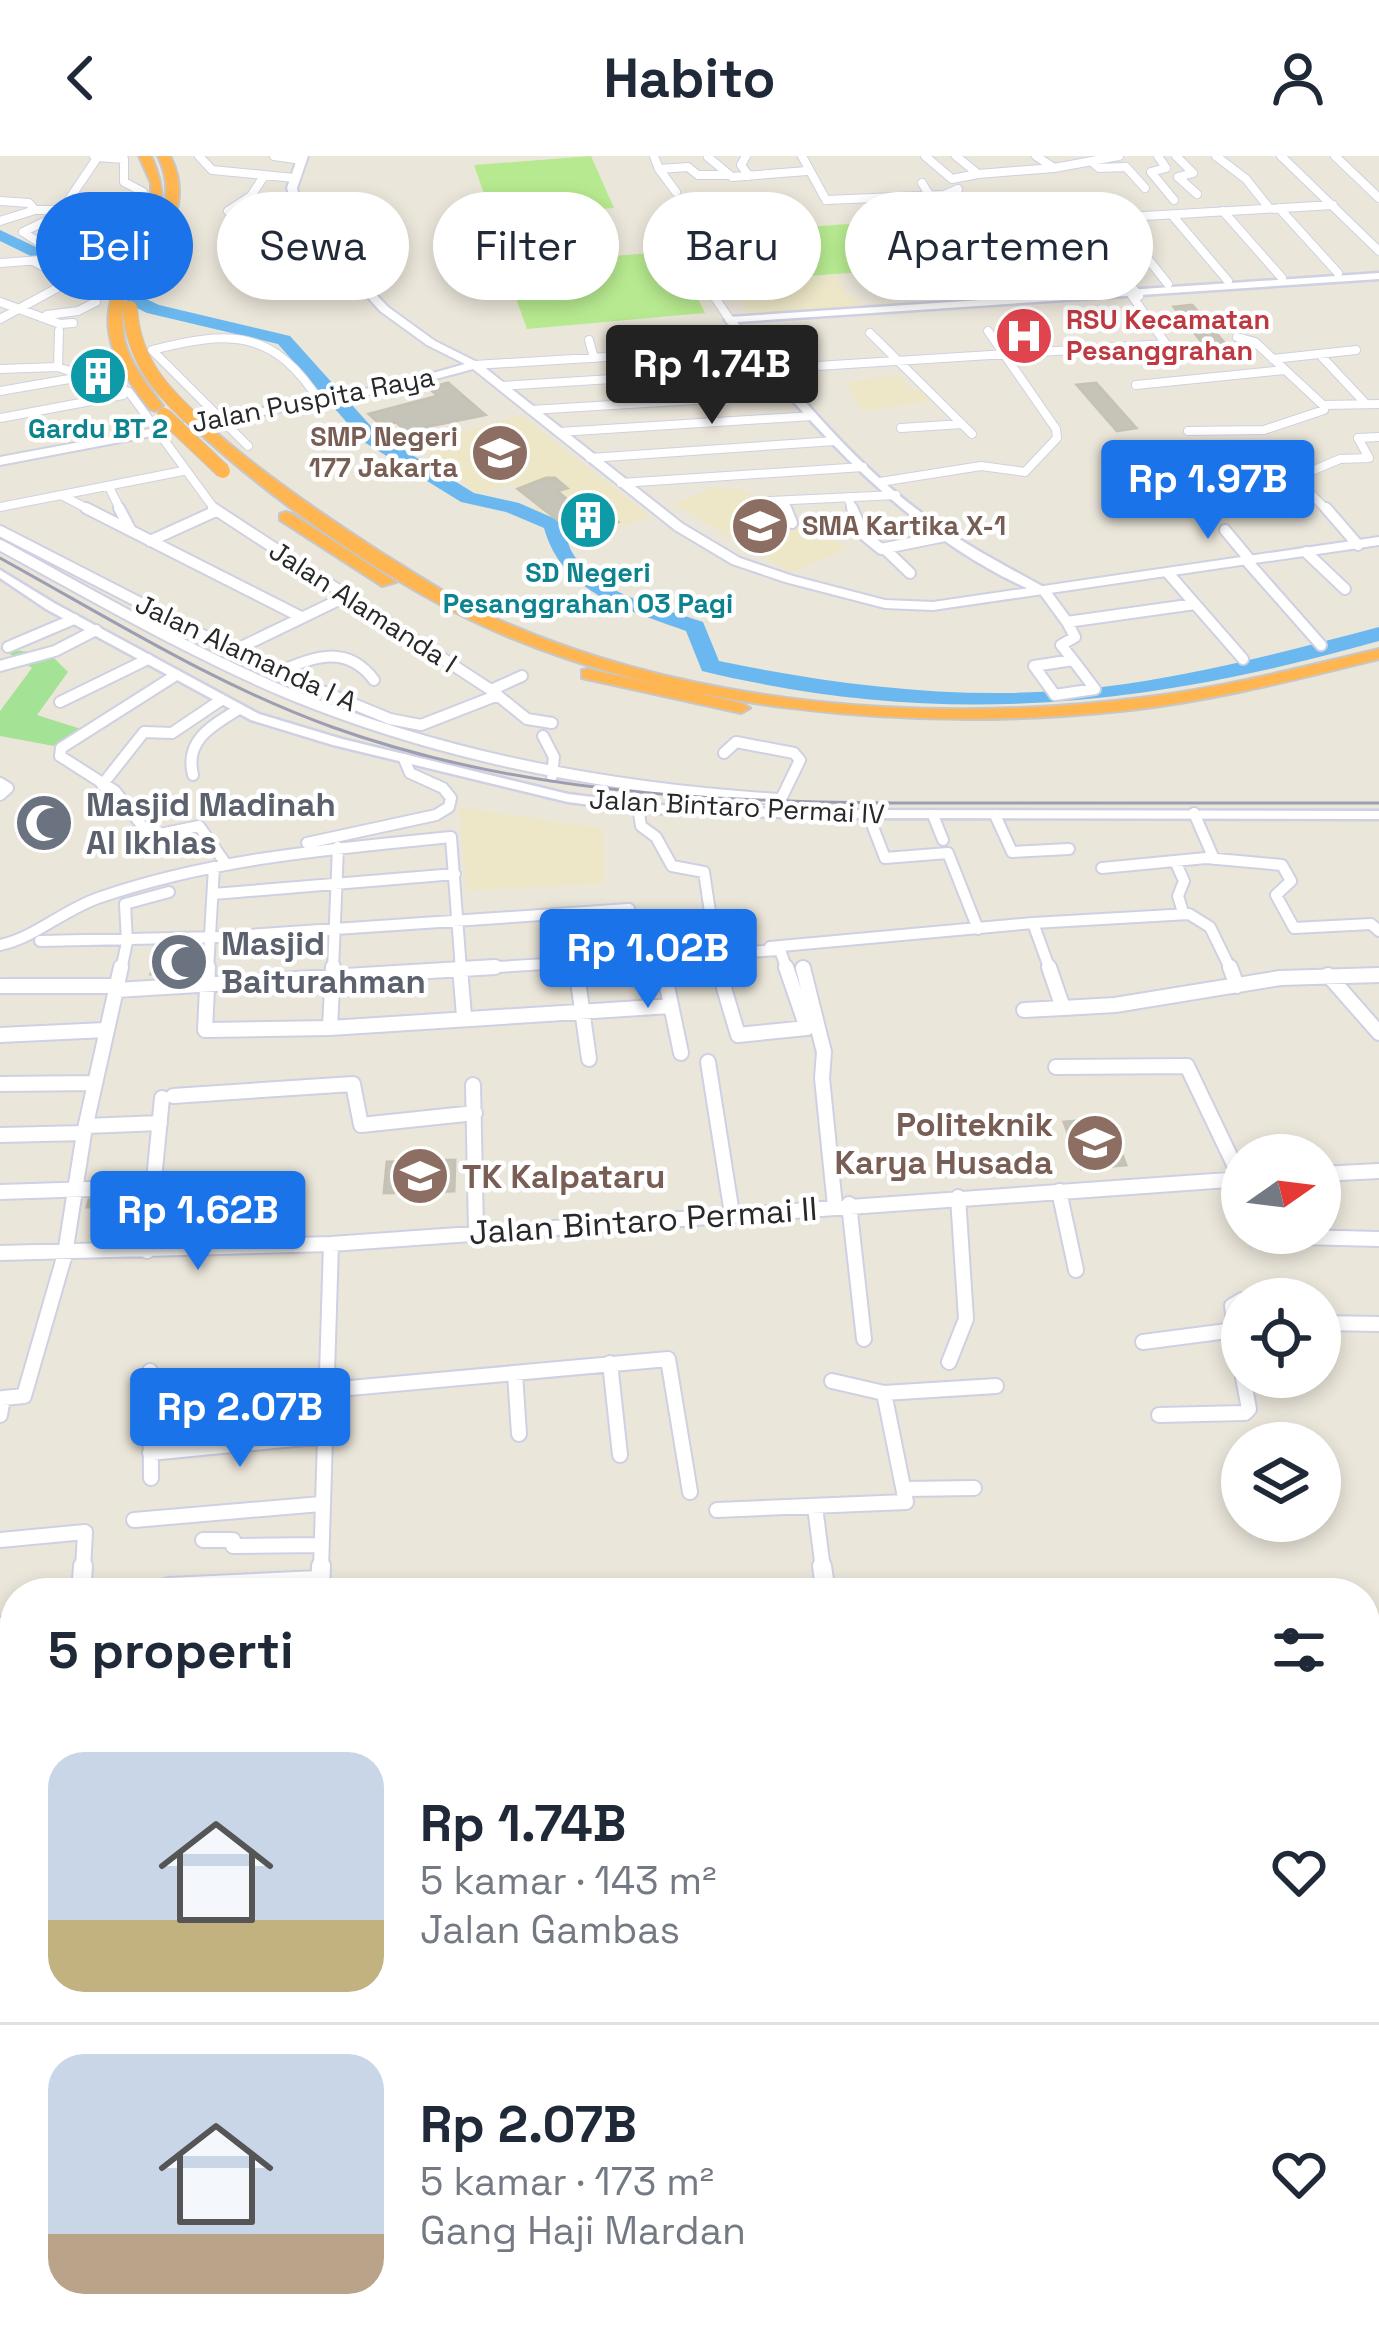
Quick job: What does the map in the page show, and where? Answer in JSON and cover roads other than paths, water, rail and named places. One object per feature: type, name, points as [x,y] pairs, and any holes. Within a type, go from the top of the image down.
[{"type":"highway","points":[[145,156],[153,169],[156,192]]},
{"type":"highway","points":[[164,156],[175,192]]},
{"type":"highway","points":[[122,300],[113,326],[132,377],[223,471],[328,546],[459,625],[618,683],[734,706],[875,724],[1058,724],[1215,707],[1379,670]]},
{"type":"highway","points":[[130,300],[130,324],[148,374],[243,466],[400,572],[491,622],[613,664],[777,698],[912,711],[1079,709],[1174,699],[1379,654]]},
{"type":"main road","points":[[303,158],[294,178],[296,208],[345,238],[366,290],[384,309],[431,343],[475,365],[621,484],[728,557],[832,592],[916,607],[1379,542]]},
{"type":"main road","name":"Jalan Puspita Raya","points":[[0,458],[144,436],[154,430],[343,397],[475,365]]},
{"type":"street","points":[[199,156],[207,169],[294,178]]},
{"type":"street","points":[[274,156],[303,158]]},
{"type":"street","points":[[654,156],[676,192]]},
{"type":"street","points":[[746,156],[742,165],[749,176]]},
{"type":"street","points":[[802,156],[826,200],[845,200]]},
{"type":"street","points":[[926,156],[952,178],[1119,156]]},
{"type":"street","points":[[956,156],[978,174]]},
{"type":"street","points":[[1006,156],[1022,168]]},
{"type":"street","points":[[1036,156],[1054,168]]},
{"type":"street","points":[[1158,156],[1166,168],[1151,172],[1174,200]]},
{"type":"street","points":[[1176,156],[1193,173],[1178,177],[1197,194]]},
{"type":"street","points":[[1216,156],[1246,179],[1338,273]]},
{"type":"street","points":[[1281,156],[1379,251]]},
{"type":"street","points":[[1335,156],[1379,198]]},
{"type":"street","points":[[75,192],[96,157],[122,158],[124,182],[142,192]]},
{"type":"street","points":[[708,158],[727,175]]},
{"type":"street","points":[[1091,161],[1099,168],[1126,166],[1145,188]]},
{"type":"street","points":[[659,169],[688,167],[698,175],[749,176],[807,171]]},
{"type":"street","points":[[253,192],[264,176]]},
{"type":"street","points":[[922,183],[927,192]]},
{"type":"street","points":[[949,192],[958,189]]},
{"type":"street","points":[[0,201],[29,203],[35,211],[0,221]]},
{"type":"street","points":[[1153,216],[1334,205]]},
{"type":"street","points":[[1223,212],[1282,278]]},
{"type":"street","points":[[1172,215],[1228,281]]},
{"type":"street","points":[[36,224],[23,230],[36,239]]},
{"type":"street","points":[[0,263],[36,261]]},
{"type":"street","points":[[1153,265],[1168,284]]},
{"type":"street","points":[[1153,295],[1379,276]]},
{"type":"street","points":[[0,319],[36,300]]},
{"type":"street","points":[[717,300],[812,416],[863,467],[945,536],[1046,592],[1076,637],[1061,644],[1074,660],[1095,689],[1054,695],[1034,666],[1074,660]]},
{"type":"street","points":[[730,320],[1068,300]]},
{"type":"street","points":[[501,386],[1166,344],[1138,300]]},
{"type":"street","points":[[0,302],[60,324],[73,323]]},
{"type":"street","points":[[42,315],[79,311],[96,302]]},
{"type":"street","points":[[58,367],[59,331]]},
{"type":"street","points":[[880,482],[973,466],[1025,472],[1058,434],[988,332]]},
{"type":"street","points":[[870,333],[972,434]]},
{"type":"street","points":[[1238,337],[1252,340],[1323,408]]},
{"type":"street","points":[[248,446],[152,350],[237,338],[269,343],[301,371],[322,401]]},
{"type":"street","points":[[589,340],[594,358]]},
{"type":"street","points":[[475,365],[754,348]]},
{"type":"street","points":[[1273,359],[1356,350]]},
{"type":"street","points":[[93,376],[110,362],[108,353]]},
{"type":"street","points":[[1323,358],[1366,404]]},
{"type":"street","name":"Jalan Alamanda I","points":[[0,369],[58,367],[129,392],[216,511],[495,692],[528,721],[538,726],[552,723]]},
{"type":"street","points":[[1136,386],[1284,370]]},
{"type":"street","points":[[0,391],[78,378],[95,400]]},
{"type":"street","points":[[532,410],[793,394]]},
{"type":"street","points":[[0,418],[123,395]]},
{"type":"street","points":[[1188,431],[1264,430],[1323,408],[1379,404]]},
{"type":"street","points":[[559,432],[812,416]]},
{"type":"street","points":[[901,428],[962,424]]},
{"type":"street","points":[[1261,475],[1295,478],[1334,465],[1340,458],[1367,458],[1368,449],[1358,438],[1379,436]]},
{"type":"street","points":[[590,458],[835,441]]},
{"type":"street","points":[[621,484],[863,467]]},
{"type":"street","points":[[0,507],[183,471]]},
{"type":"street","points":[[1295,478],[1358,544]]},
{"type":"street","points":[[109,487],[130,530]]},
{"type":"street","points":[[770,501],[896,495]]},
{"type":"street","points":[[63,496],[301,617]]},
{"type":"street","points":[[848,497],[863,541],[886,550],[910,573]]},
{"type":"street","points":[[784,501],[792,523]]},
{"type":"street","points":[[150,541],[216,511]]},
{"type":"street","points":[[1225,530],[1321,645]]},
{"type":"street","name":"Jalan Alamanda I A","points":[[0,531],[278,673],[412,726],[522,676]]},
{"type":"street","points":[[886,550],[945,536]]},
{"type":"street","points":[[0,545],[290,694],[397,734],[552,776],[680,794],[781,799],[800,760],[798,755],[736,742],[724,753]]},
{"type":"street","points":[[1306,552],[1345,589]]},
{"type":"street","points":[[1168,573],[1243,659]]},
{"type":"street","name":"Jalan Bintaro Permai IV","points":[[2,577],[238,709],[293,730],[513,787],[638,808],[868,814],[1379,815]]},
{"type":"street","points":[[233,651],[346,596]]},
{"type":"street","points":[[1067,622],[1195,604]]},
{"type":"street","points":[[8,647],[74,619]]},
{"type":"street","points":[[0,666],[55,651],[96,630]]},
{"type":"street","points":[[278,673],[316,654],[335,652],[371,673],[374,680]]},
{"type":"street","points":[[60,702],[148,659]]},
{"type":"street","points":[[176,675],[61,748],[65,761],[135,813],[152,837],[199,826],[220,866],[213,894],[205,1030],[330,1028],[671,1006]]},
{"type":"street","points":[[102,785],[144,732],[172,733],[220,700]]},
{"type":"street","points":[[193,775],[187,760],[190,747],[238,709]]},
{"type":"street","points":[[543,736],[554,758],[552,776]]},
{"type":"street","points":[[0,945],[24,940],[47,920],[98,898],[449,808],[451,798],[443,788],[410,773],[404,759]]},
{"type":"street","points":[[0,784],[8,788],[0,794]]},
{"type":"street","points":[[638,808],[641,826],[656,837],[672,866],[701,870],[716,952]]},
{"type":"street","points":[[1194,813],[1214,859]]},
{"type":"street","points":[[868,814],[885,858],[948,853],[978,929]]},
{"type":"street","points":[[933,814],[943,840]]},
{"type":"street","points":[[995,814],[1012,852],[1069,849]]},
{"type":"street","points":[[274,852],[451,837],[464,1016]]},
{"type":"street","points":[[330,1028],[338,847]]},
{"type":"street","points":[[1102,868],[1214,859],[1282,865],[1291,881],[1276,896],[1289,923],[1299,930],[1370,924],[1379,931]]},
{"type":"street","points":[[1175,861],[1184,881],[1178,896],[1183,912]]},
{"type":"street","points":[[213,894],[455,874]]},
{"type":"street","points":[[0,1414],[3,1398],[24,1396],[66,1249],[94,1083],[127,942],[127,901],[169,892]]},
{"type":"street","points":[[40,940],[210,938],[629,909]]},
{"type":"street","points":[[2,986],[117,988],[661,958],[1183,912],[1204,920],[1218,934],[1237,986]]},
{"type":"street","points":[[1033,923],[1063,1008]]},
{"type":"street","points":[[724,988],[738,1035],[807,1028],[780,950],[732,951]]},
{"type":"street","points":[[661,958],[681,1053]]},
{"type":"street","points":[[575,961],[589,1059]]},
{"type":"street","points":[[803,968],[824,1052],[822,1078],[865,1339]]},
{"type":"street","points":[[1024,1010],[1115,1006],[1237,986],[1379,975]]},
{"type":"street","points":[[1328,976],[1379,1033]]},
{"type":"street","points":[[0,1034],[105,1030]]},
{"type":"street","points":[[708,1062],[732,1214]]},
{"type":"street","points":[[1056,1066],[1187,1066],[1221,1137]]},
{"type":"street","points":[[0,1084],[94,1083]]},
{"type":"street","points":[[147,1251],[160,1123],[168,1097],[353,1084],[362,1125],[475,1113]]},
{"type":"street","points":[[473,1085],[476,1232]]},
{"type":"street","points":[[0,1135],[160,1123]]},
{"type":"street","points":[[1341,1174],[1378,1175]]},
{"type":"street","name":"Jalan Bintaro Permai II","points":[[0,1253],[331,1244],[1221,1180]]},
{"type":"street","points":[[0,1192],[154,1187]]},
{"type":"street","points":[[1059,1191],[1076,1270]]},
{"type":"street","points":[[949,1362],[967,1319],[958,1197]]},
{"type":"street","points":[[1341,1238],[1379,1239]]},
{"type":"street","points":[[319,1578],[331,1244]]},
{"type":"street","points":[[1341,1323],[1379,1324]]},
{"type":"street","points":[[1143,1342],[1221,1332]]},
{"type":"street","points":[[328,1390],[671,1360],[689,1492]]},
{"type":"street","points":[[610,1363],[620,1455]]},
{"type":"street","points":[[150,1371],[151,1478]]},
{"type":"street","points":[[514,1374],[519,1434]]},
{"type":"street","points":[[832,1381],[884,1393],[996,1386]]},
{"type":"street","points":[[717,1510],[906,1502],[884,1393]]},
{"type":"street","points":[[1159,1415],[1245,1412],[1247,1398]]},
{"type":"street","points":[[150,1453],[326,1436]]},
{"type":"street","points":[[904,1489],[974,1488]]},
{"type":"street","points":[[134,1520],[321,1504]]},
{"type":"street","points":[[815,1507],[824,1578]]},
{"type":"street","points":[[0,1540],[85,1532],[82,1578]]},
{"type":"street","points":[[203,1540],[233,1540],[233,1546],[320,1545]]},
{"type":"waterway","points":[[0,235],[153,309],[284,340],[371,438],[468,498],[512,507],[553,525],[559,547],[587,580],[629,603],[695,627],[710,666],[896,695],[1055,698],[1196,679],[1379,634]]},
{"type":"railway","points":[[0,558],[163,649],[289,710],[409,751],[486,770],[643,792],[801,801],[1379,803]]},
{"type":"place","name":"RSU Kecamatan Pesanggrahan","points":[[1024,336]]},
{"type":"place","name":"Gardu BT 2","points":[[98,376]]},
{"type":"place","name":"SMP Negeri 177 Jakarta","points":[[500,453]]},
{"type":"place","name":"SD Negeri Pesanggrahan 03 Pagi","points":[[588,520]]},
{"type":"place","name":"SMA Kartika X-1","points":[[760,526]]},
{"type":"place","name":"Masjid Madinah Al Ikhlas","points":[[44,823]]},
{"type":"place","name":"Masjid Baiturahman","points":[[179,962]]},
{"type":"place","name":"Politeknik Karya Husada","points":[[1095,1143]]},
{"type":"place","name":"TK Kalpataru","points":[[420,1176]]}]
